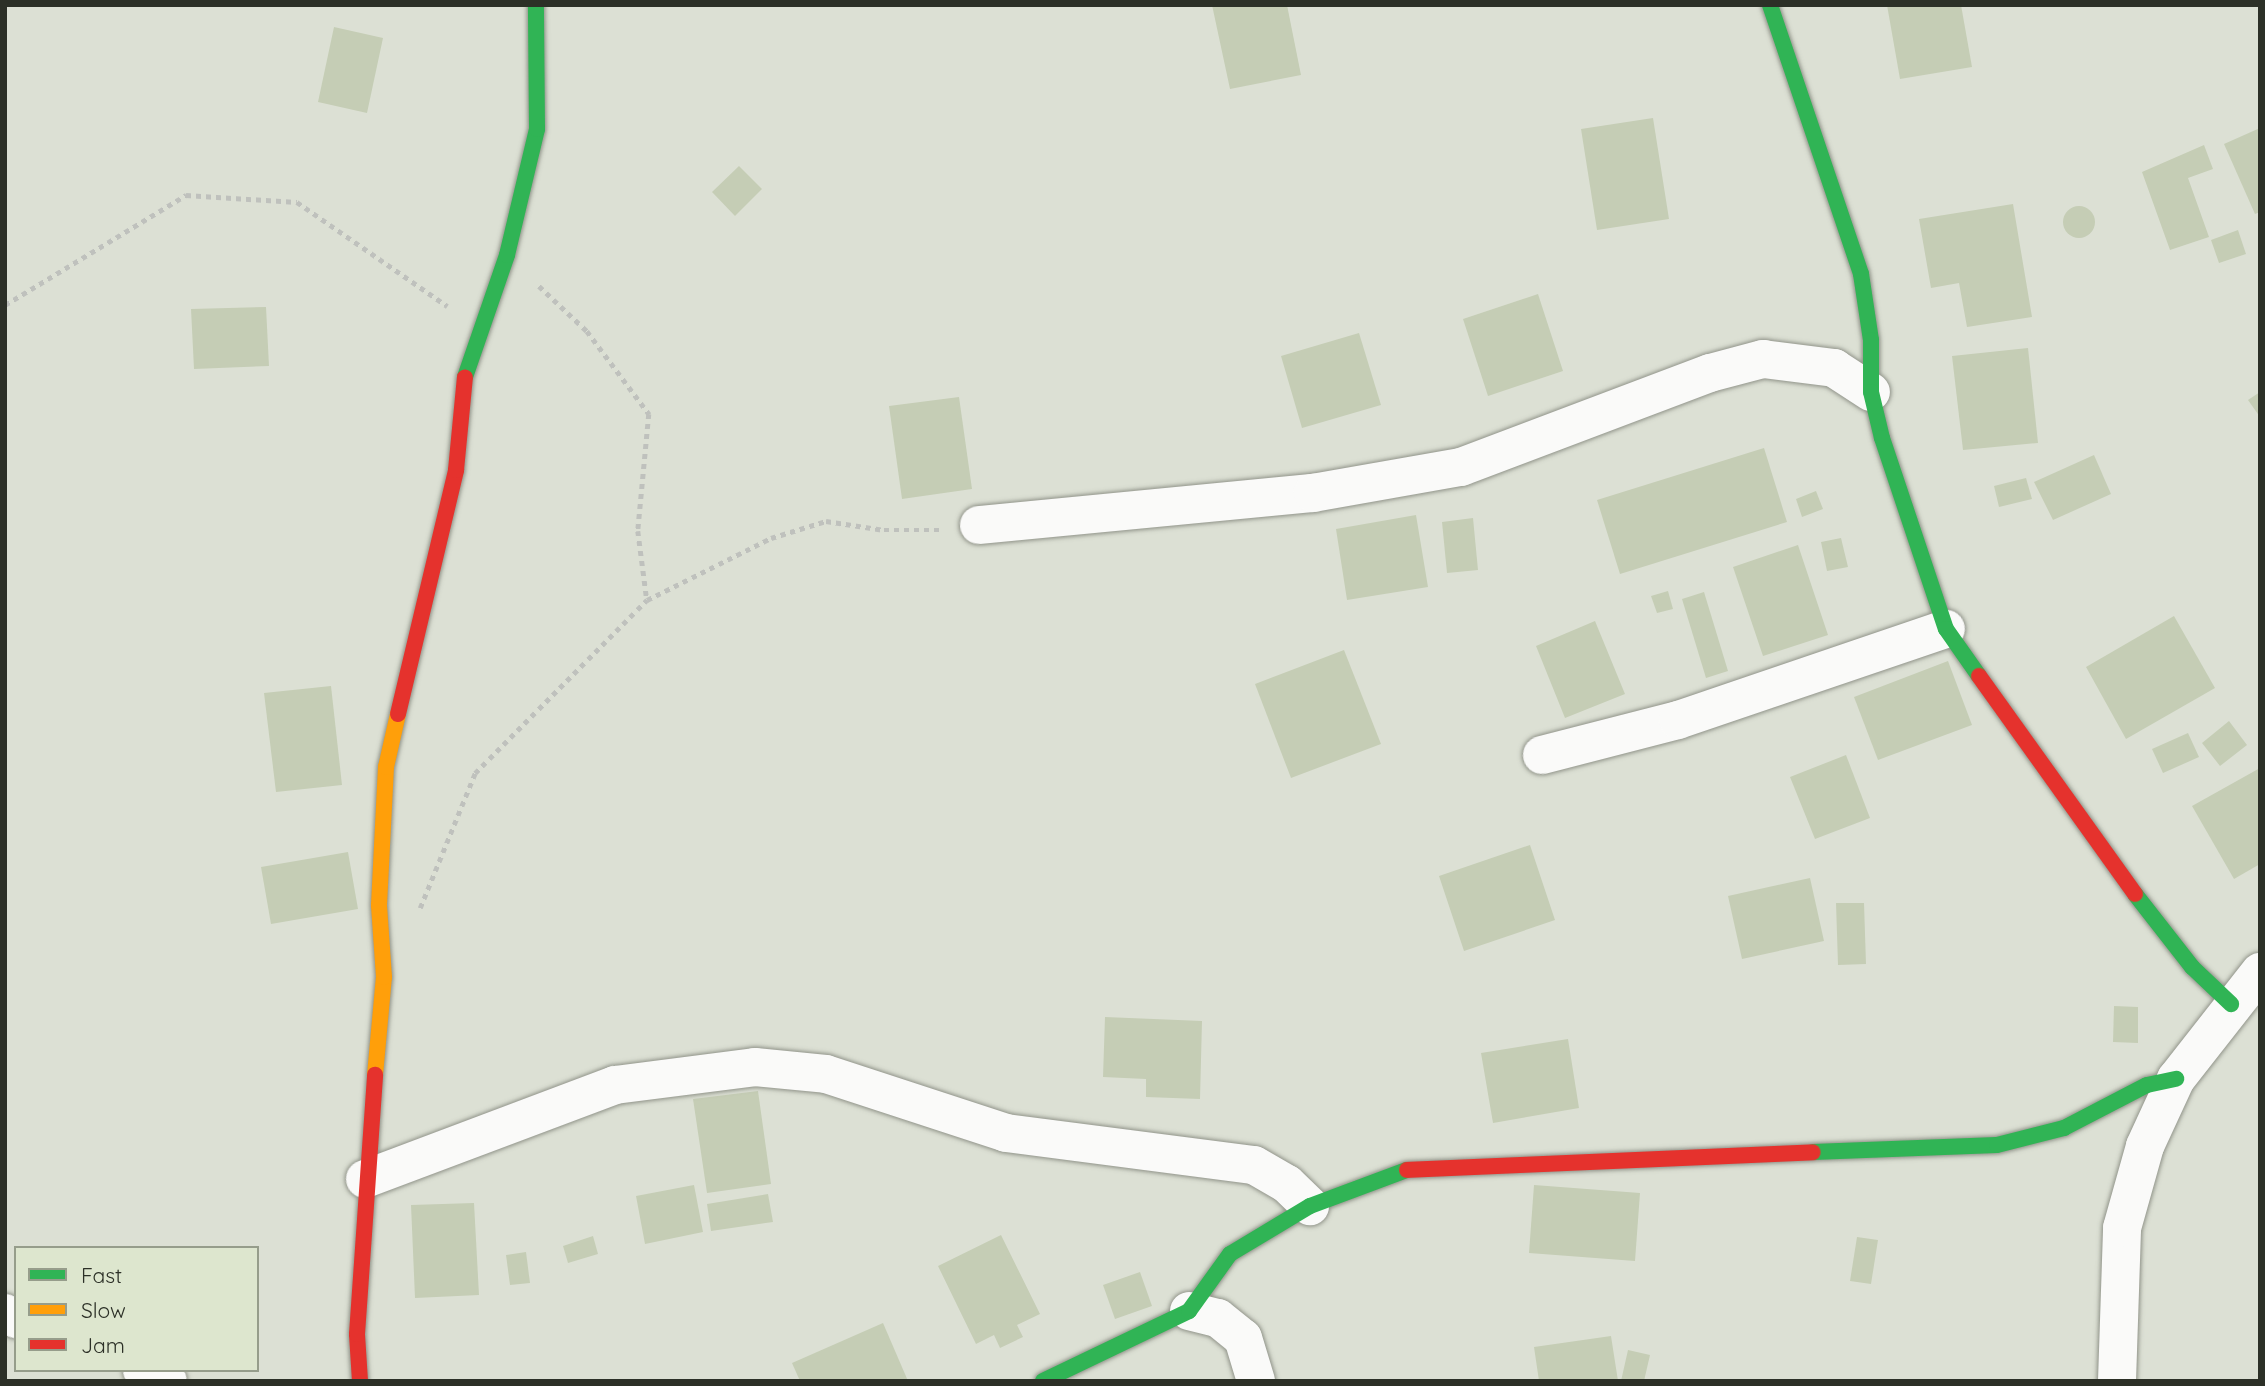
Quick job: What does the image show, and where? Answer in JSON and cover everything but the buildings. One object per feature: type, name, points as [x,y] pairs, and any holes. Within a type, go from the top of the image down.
[{"type":"street","points":[[360,1381],[357,1334],[365,1179],[384,977],[379,905],[386,766],[421,603],[443,535],[456,470],[466,371],[506,255],[537,129],[536,5]]},
{"type":"street","points":[[1770,5],[1861,274],[1871,340],[1871,392],[1882,438],[1946,629],[2123,879],[2192,967],[2231,1004]]},
{"type":"street","points":[[979,524],[1312,493],[1461,467],[1710,373],[1763,359],[1834,368],[1871,392]]},
{"type":"street","points":[[1542,755],[1678,720],[1946,629]]},
{"type":"street","points":[[2118,1381],[2122,1228],[2146,1146],[2176,1079],[2231,1004],[2260,972]]},
{"type":"street","points":[[365,1179],[615,1085],[755,1067],[826,1074],[1006,1133],[1254,1164],[1287,1184],[1310,1206]]},
{"type":"street","points":[[1043,1381],[1189,1311],[1230,1254],[1310,1206],[1413,1167],[1997,1145],[2064,1128],[2147,1085],[2176,1079]]},
{"type":"street","points":[[1189,1311],[1218,1318],[1243,1338],[1256,1381]]},
{"type":"street","points":[[147,1372],[168,1381]]},
{"type":"path","points":[[5,305],[186,195],[297,202],[397,268],[478,330]]},
{"type":"path","points":[[506,255],[587,331],[649,414],[638,531],[647,600]]},
{"type":"path","points":[[414,919],[475,773],[647,600],[771,538],[826,521],[925,532],[979,524]]},
{"type":"traffic: fast","points":[[465,377],[507,255],[537,129],[536,5]]},
{"type":"traffic: fast","points":[[1770,5],[1861,274],[1871,340],[1871,392],[1882,438],[1946,629],[1979,676]]},
{"type":"traffic: fast","points":[[2135,894],[2192,967],[2231,1004]]},
{"type":"traffic: fast","points":[[1813,1152],[1997,1145],[2064,1128],[2147,1085],[2176,1079]]},
{"type":"traffic: fast","points":[[1043,1381],[1189,1311],[1230,1254],[1310,1206],[1407,1170]]},
{"type":"traffic: slow","points":[[375,1075],[384,977],[379,905],[386,767],[398,714]]},
{"type":"traffic: jam","points":[[398,714],[456,470],[465,377]]},
{"type":"traffic: jam","points":[[1979,676],[2135,894]]},
{"type":"traffic: jam","points":[[360,1381],[357,1334],[375,1075]]},
{"type":"traffic: jam","points":[[1407,1170],[1813,1152]]}]
